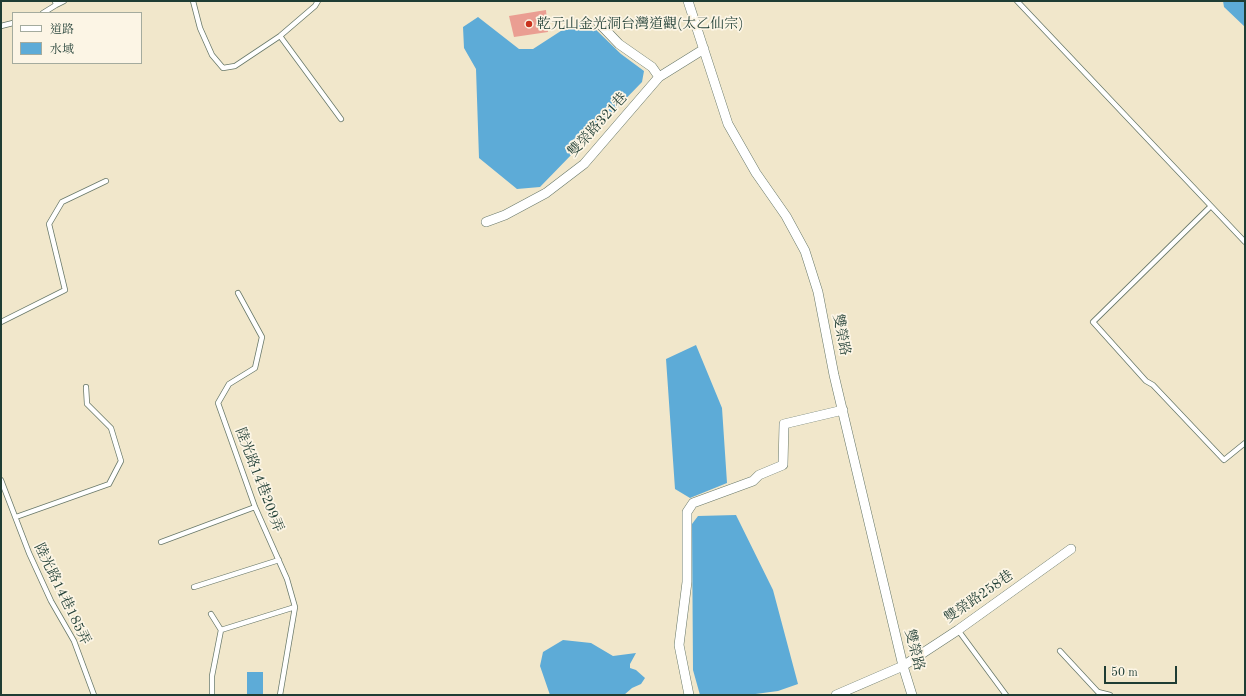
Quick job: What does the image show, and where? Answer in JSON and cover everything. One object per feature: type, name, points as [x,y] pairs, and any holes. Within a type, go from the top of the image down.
[{"type":"street","name":"雙榮路","points":[[688,1],[728,124],[756,173],[786,216],[805,251],[818,292],[834,375],[903,666],[912,695]]},
{"type":"street","points":[[598,22],[619,44],[652,67],[659,77]]},
{"type":"street","name":"雙榮路321巷","points":[[486,222],[505,215],[546,192],[584,164],[659,77],[704,48]]},
{"type":"street","points":[[689,695],[679,645],[687,582],[687,512],[693,503],[753,481],[759,475],[783,465],[784,424],[843,410]]},
{"type":"street","name":"雙榮路258巷","points":[[836,695],[903,666],[958,630],[1071,549]]},
{"type":"lane","points":[[44,12],[56,3],[64,1]]},
{"type":"lane","points":[[193,1],[200,28],[212,55],[223,68],[235,66],[280,36],[315,6],[318,1]]},
{"type":"lane","points":[[1017,1],[1245,242]]},
{"type":"lane","points":[[1,26],[12,23]]},
{"type":"lane","points":[[280,36],[341,119]]},
{"type":"lane","points":[[1,322],[65,290],[49,224],[62,202],[106,181]]},
{"type":"lane","points":[[1212,206],[1093,322],[1146,381],[1153,385],[1224,460],[1245,443]]},
{"type":"lane","name":"陸光路14巷209弄","points":[[238,293],[262,337],[255,368],[229,384],[218,403],[255,507],[287,579],[295,607],[280,695]]},
{"type":"lane","points":[[16,517],[110,484],[121,461],[111,428],[87,404],[86,387]]},
{"type":"lane","name":"陸光路14巷185弄","points":[[1,480],[29,553],[51,601],[74,641],[94,695]]},
{"type":"lane","points":[[162,542],[255,507]]},
{"type":"lane","points":[[194,587],[279,560]]},
{"type":"lane","points":[[221,630],[295,607]]},
{"type":"lane","points":[[211,614],[221,630],[212,676],[212,695]]},
{"type":"lane","points":[[958,630],[1006,695]]},
{"type":"lane","points":[[1060,651],[1098,692],[1110,695]]},
{"type":"water","points":[[1223,1],[1245,1],[1245,27],[1224,7]]},
{"type":"water","points":[[478,17],[519,49],[533,49],[567,27],[589,23],[621,54],[644,71],[642,82],[540,187],[517,189],[479,158],[476,69],[464,48],[463,27]]},
{"type":"water","points":[[696,345],[722,408],[727,483],[690,498],[675,489],[666,359]]},
{"type":"water","points":[[736,515],[773,590],[798,684],[778,691],[748,695],[700,695],[693,670],[692,524],[698,516]]},
{"type":"water","points":[[563,640],[591,643],[613,656],[636,653],[630,664],[630,668],[636,670],[645,678],[641,684],[632,688],[624,695],[550,695],[540,666],[543,652]]},
{"type":"water","points":[[247,672],[263,672],[263,695],[247,695]]},
{"type":"building","name":"乾元山金光洞台灣道觀(太乙仙宗)","points":[[546,10],[548,32],[514,37],[509,16]]},
{"type":"place","name":"乾元山金光洞台灣道觀(太乙仙宗)","points":[[529,24]]}]
